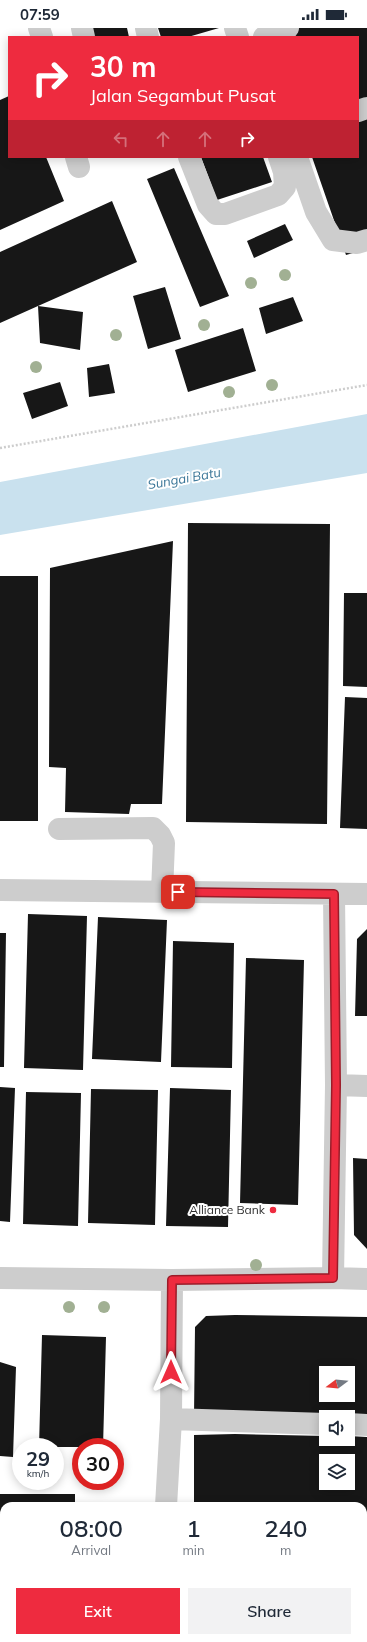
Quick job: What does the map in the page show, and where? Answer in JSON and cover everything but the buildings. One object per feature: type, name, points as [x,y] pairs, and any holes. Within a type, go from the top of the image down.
[{"type":"street","points":[[267,36],[288,28]]},
{"type":"street","points":[[189,158],[208,205],[216,214],[225,214],[278,195],[285,187],[284,172],[279,158]]},
{"type":"street","points":[[296,158],[316,212],[333,240],[357,243],[367,240]]},
{"type":"street","points":[[59,829],[153,828],[160,835],[164,843],[162,892]]},
{"type":"street","points":[[0,890],[367,894]]},
{"type":"street","points":[[333,1278],[336,1085],[334,894]]},
{"type":"street","points":[[336,1085],[367,1086]]},
{"type":"street","points":[[0,1278],[172,1280],[333,1278],[367,1280]]},
{"type":"street","points":[[166,1502],[171,1419],[172,1280]]},
{"type":"street","points":[[171,1419],[319,1424]]},
{"type":"street","points":[[355,1424],[367,1425]]},
{"type":"path","points":[[0,448],[367,386]]},
{"type":"water","name":"Sungai Batu","points":[[367,414],[367,473],[0,535],[0,482]]},
{"type":"place","name":"Alliance Bank","points":[[273,1210]]},
{"type":"route","points":[[171,1372],[172,1280],[333,1278],[336,1100],[334,894],[178,892]]}]
